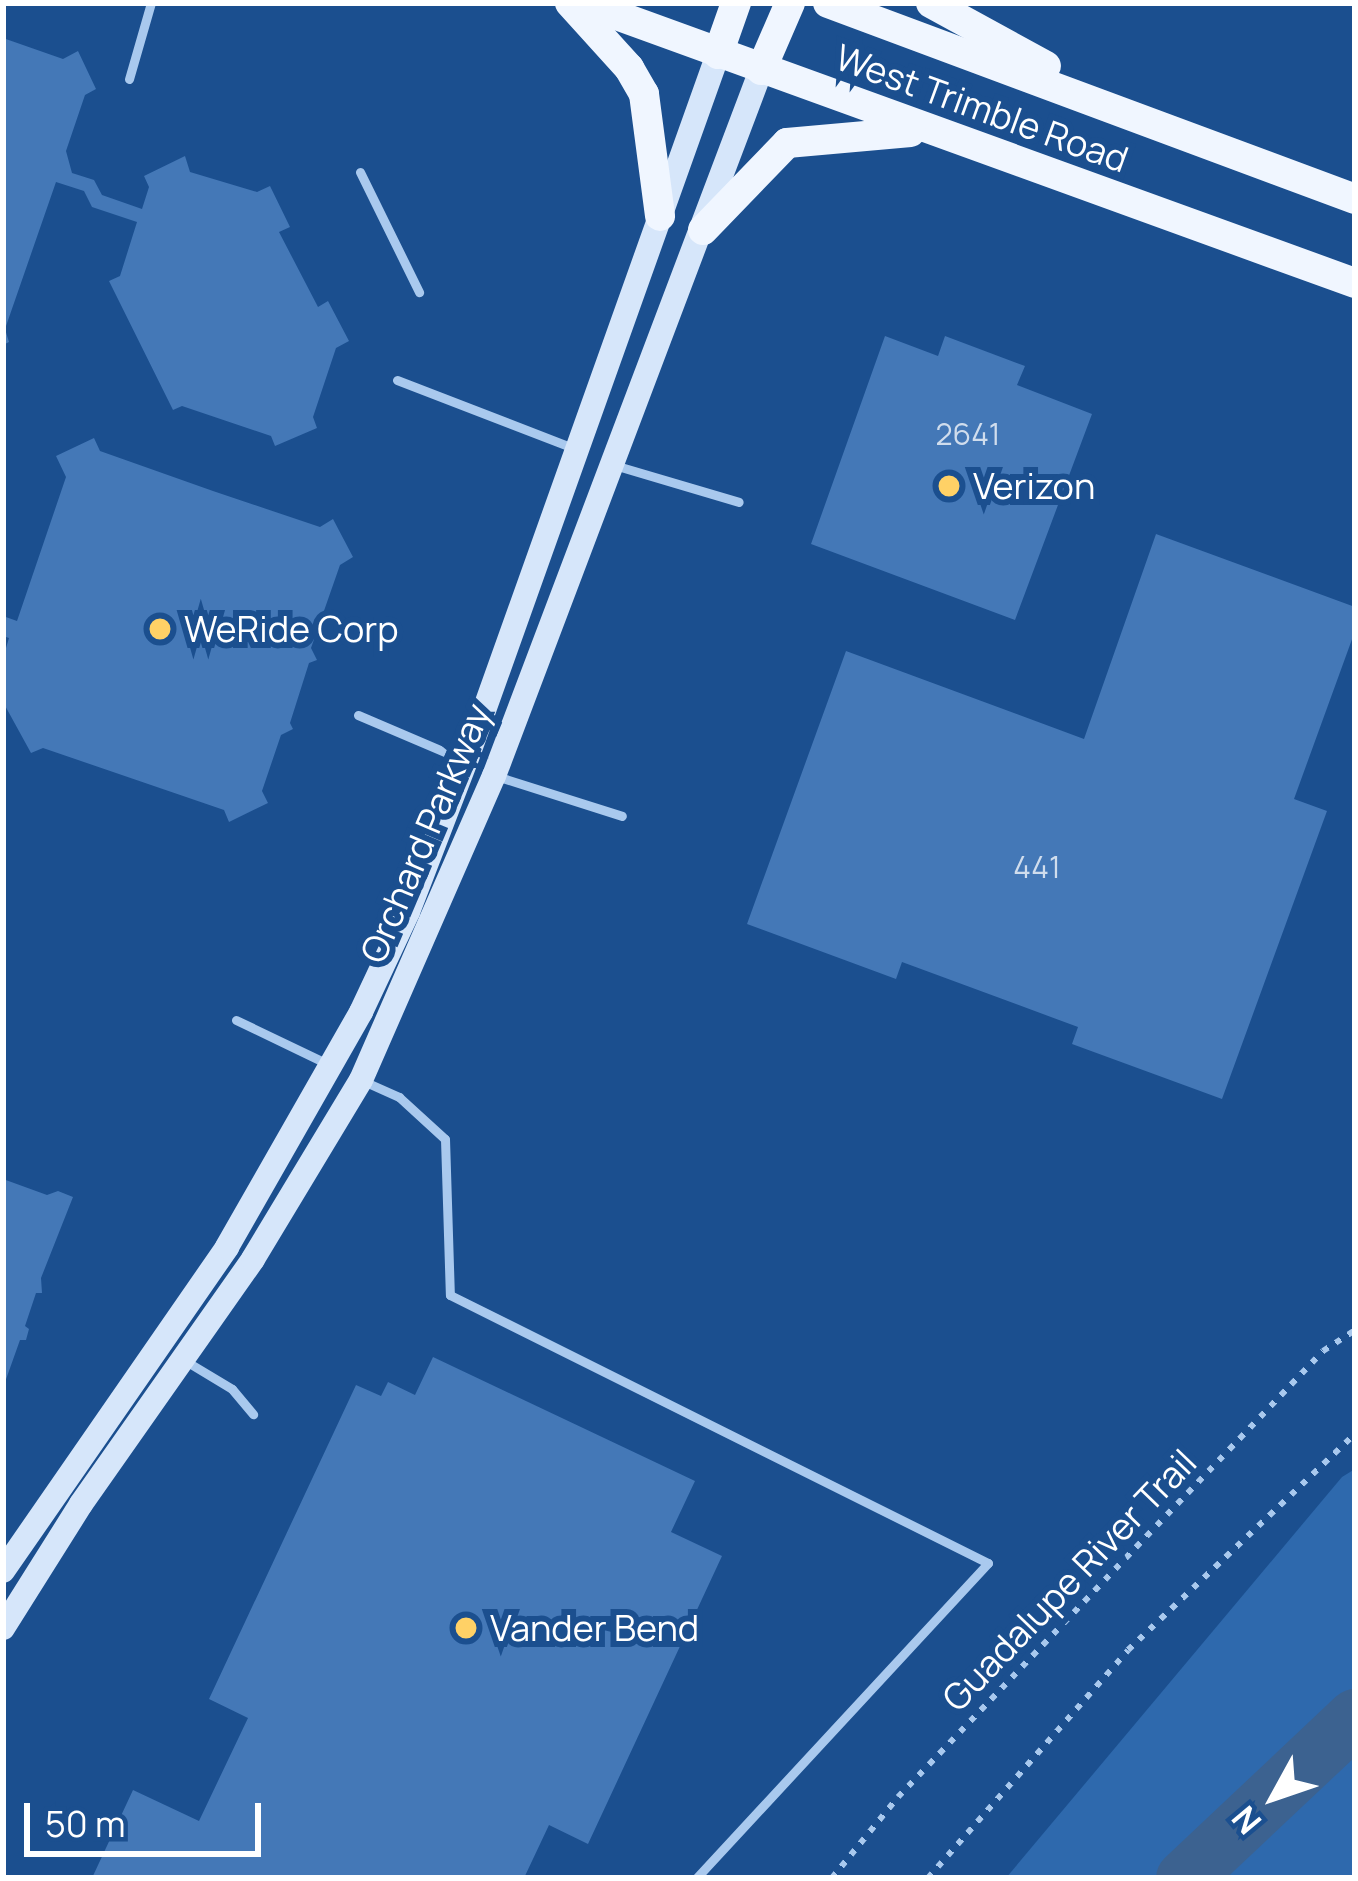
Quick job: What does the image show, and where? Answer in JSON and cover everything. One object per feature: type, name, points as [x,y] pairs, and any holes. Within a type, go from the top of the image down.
[{"type":"main road","points":[[570,3],[628,68],[644,94],[659,216]]},
{"type":"main road","name":"West Trimble Road","points":[[583,3],[1355,283]]},
{"type":"main road","name":"Orchard Parkway","points":[[3,1571],[226,1247],[333,1066],[408,912],[581,450],[736,3]]},
{"type":"main road","name":"Orchard Parkway","points":[[3,1628],[81,1504],[254,1259],[361,1080],[494,776],[790,3]]},
{"type":"main road","name":"West Trimble Road","points":[[828,3],[1355,199]]},
{"type":"main road","points":[[931,3],[1136,115]]},
{"type":"main road","points":[[703,230],[787,143],[930,131]]},
{"type":"main road","points":[[581,450],[614,465]]},
{"type":"main road","points":[[466,761],[494,776]]},
{"type":"main road","points":[[333,1066],[361,1080]]},
{"type":"main road","points":[[159,1342],[184,1360]]},
{"type":"lane","points":[[129,79],[152,3]]},
{"type":"lane","points":[[360,172],[419,292]]},
{"type":"lane","points":[[397,380],[581,450]]},
{"type":"lane","points":[[614,465],[739,502]]},
{"type":"lane","points":[[358,715],[466,761]]},
{"type":"lane","points":[[494,776],[622,816]]},
{"type":"lane","points":[[236,1020],[333,1066]]},
{"type":"lane","points":[[361,1080],[399,1097],[445,1139],[450,1295],[988,1562],[696,1878]]},
{"type":"lane","points":[[184,1360],[232,1389],[253,1414]]},
{"type":"path","name":"Guadalupe River Trail","points":[[832,1878],[898,1796],[1323,1351],[1355,1330]]},
{"type":"path","points":[[928,1878],[1128,1650],[1355,1434]]},
{"type":"shaded area","points":[[1355,1469],[1355,1878],[1006,1878],[1342,1477]]},
{"type":"building","points":[[3,38],[63,59],[78,51],[96,89],[85,95],[66,151],[72,173],[94,180],[102,195],[142,209],[149,187],[144,176],[185,156],[190,172],[257,192],[270,186],[290,227],[279,232],[318,307],[328,301],[349,341],[336,348],[313,417],[317,428],[275,446],[271,436],[182,406],[173,410],[109,281],[120,276],[137,222],[92,207],[84,191],[56,182],[5,329],[9,342],[3,345]]},
{"type":"building","name":"Verizon","points":[[885,336],[938,356],[945,336],[1025,366],[1017,385],[1092,414],[1015,620],[811,544]]},
{"type":"building","name":"WeRide Corp","points":[[94,438],[100,451],[213,491],[320,527],[333,519],[353,557],[340,565],[311,648],[317,660],[309,663],[290,723],[293,729],[281,735],[262,791],[268,803],[229,822],[224,810],[43,748],[31,753],[3,702],[3,658],[9,638],[3,636],[3,616],[17,621],[66,477],[56,456]]},
{"type":"building","points":[[1156,534],[1355,607],[1355,631],[1294,799],[1327,811],[1222,1099],[1072,1044],[1078,1027],[902,962],[896,979],[747,924],[846,651],[1084,739]]},
{"type":"building","points":[[3,1179],[47,1195],[58,1191],[73,1197],[41,1278],[42,1293],[36,1293],[25,1326],[29,1329],[26,1340],[20,1340],[4,1385]]},
{"type":"building","name":"Vander Bend","points":[[433,1357],[695,1481],[671,1532],[722,1556],[588,1844],[549,1825],[524,1878],[92,1878],[133,1790],[199,1821],[248,1718],[209,1699],[356,1385],[381,1396],[388,1382],[415,1395]]},
{"type":"waterway","points":[[1184,1878],[1355,1717]]},
{"type":"place","name":"Verizon","points":[[949,486]]},
{"type":"place","name":"WeRide Corp","points":[[160,629]]},
{"type":"place","name":"Vander Bend","points":[[466,1628]]}]
